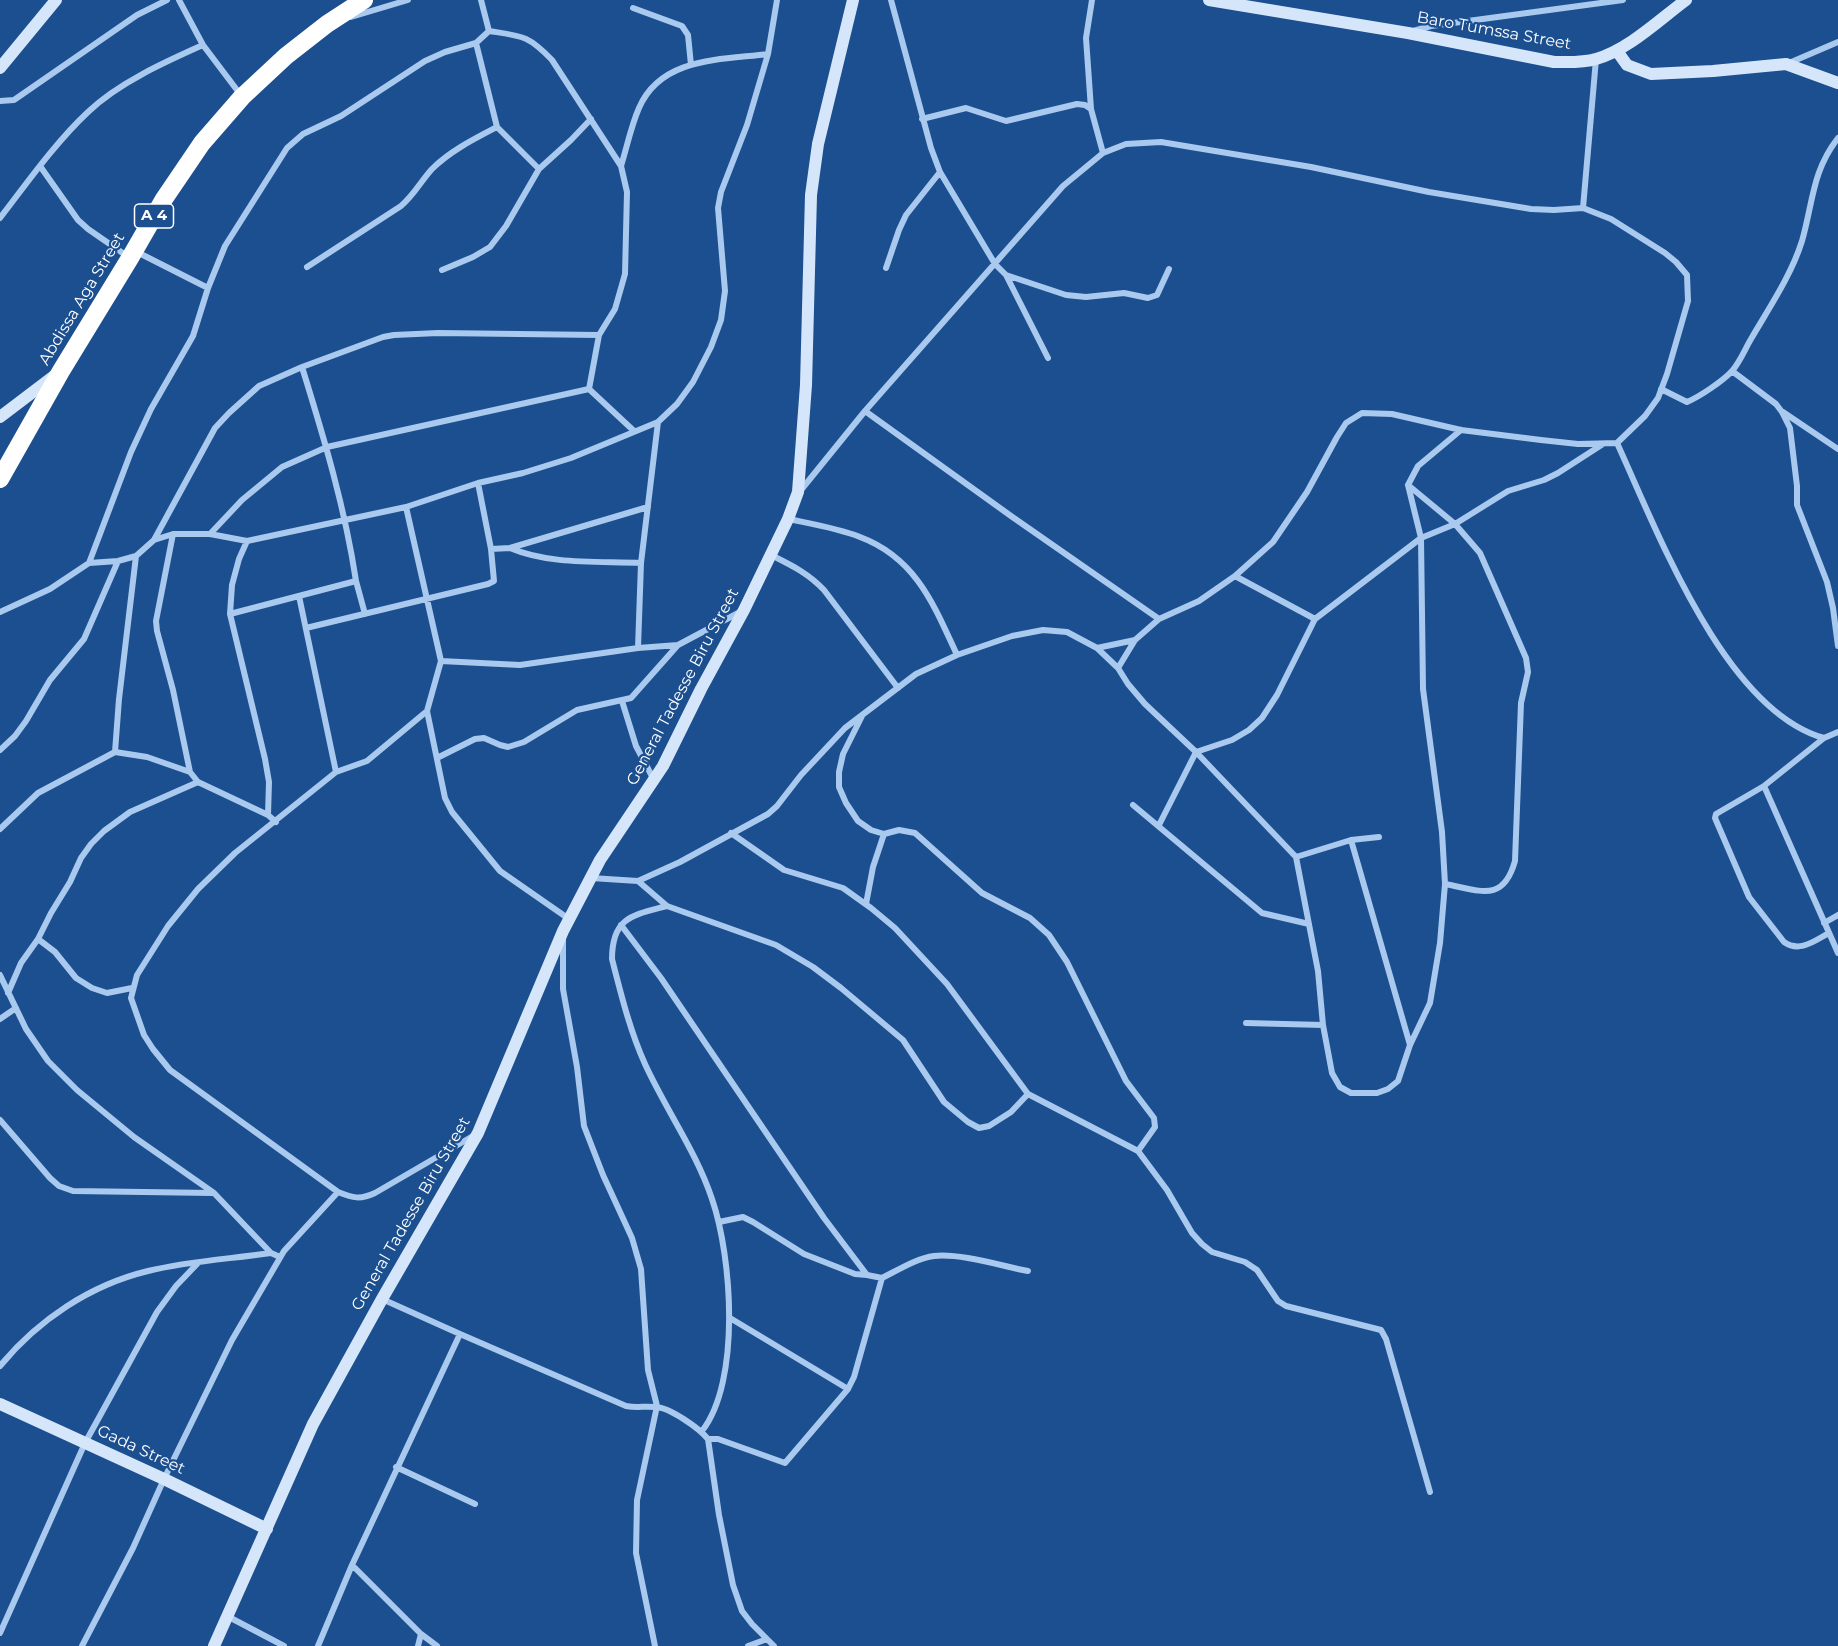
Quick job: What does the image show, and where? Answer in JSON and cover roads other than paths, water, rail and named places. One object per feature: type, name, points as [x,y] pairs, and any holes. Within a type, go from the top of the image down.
[{"type":"highway","name":"Abdissa Aga Street","points":[[0,479],[61,371],[164,199],[202,143],[242,97],[286,56],[327,24],[364,0]]},
{"type":"street","points":[[0,68],[56,0]]},
{"type":"street","points":[[0,101],[14,100],[137,15],[167,0]]},
{"type":"street","points":[[179,0],[203,45],[242,97]]},
{"type":"street","points":[[327,24],[408,0]]},
{"type":"street","points":[[481,0],[489,31]]},
{"type":"street","points":[[154,540],[172,534],[210,534],[247,541],[406,507],[478,483],[564,461],[658,422],[677,404],[693,382],[719,327],[724,309],[725,291],[718,224],[721,192],[747,125],[768,54],[777,0]]},
{"type":"street","name":"General Tadesse Biru Street","points":[[214,1646],[313,1424],[478,1133],[569,919],[600,860],[654,780],[744,610],[788,519],[798,492],[806,385],[811,195],[819,144],[854,0]]},
{"type":"street","points":[[891,0],[922,119],[940,172],[995,264],[1006,275],[1048,358]]},
{"type":"street","points":[[1092,0],[1086,38],[1091,109],[1103,153]]},
{"type":"street","name":"Baro Tumssa Street","points":[[1209,0],[1408,33],[1554,62],[1581,62],[1617,51],[1686,0]]},
{"type":"street","points":[[1408,33],[1431,26],[1574,3],[1623,0]]},
{"type":"street","points":[[633,8],[682,26],[688,35],[691,65]]},
{"type":"street","points":[[89,563],[131,452],[151,409],[194,336],[208,288],[225,246],[287,148],[303,134],[341,116],[425,61],[445,52],[476,43],[489,31]]},
{"type":"street","points":[[489,31],[529,38],[540,47],[552,60],[621,166],[627,201],[625,274],[615,309],[599,335],[589,389]]},
{"type":"street","points":[[1617,51],[1628,65],[1651,74],[1786,64],[1838,42]]},
{"type":"street","points":[[476,43],[497,127],[539,169]]},
{"type":"street","points":[[0,218],[40,166],[89,111],[138,77],[203,45]]},
{"type":"street","points":[[621,166],[639,108],[657,82],[667,74],[691,65],[768,54]]},
{"type":"street","points":[[1583,208],[1596,59]]},
{"type":"street","points":[[1786,64],[1838,83]]},
{"type":"street","points":[[922,119],[966,108],[1006,122],[1077,104],[1091,109]]},
{"type":"street","points":[[442,270],[490,247],[506,226],[539,169],[572,140],[591,119]]},
{"type":"street","points":[[307,267],[401,206],[411,198],[432,170],[452,153],[497,127]]},
{"type":"street","points":[[1661,389],[1687,402],[1695,399],[1732,371],[1796,258],[1819,167],[1838,138]]},
{"type":"street","points":[[798,492],[865,411],[1063,186],[1103,153],[1126,144],[1161,142],[1311,167],[1430,192],[1531,209],[1583,208],[1611,219],[1655,247],[1676,262],[1687,275],[1688,301],[1658,398],[1645,416],[1617,443],[1559,442],[1461,430],[1392,414],[1362,413],[1346,423],[1341,430],[1307,492],[1273,543],[1235,576],[1199,601],[1159,619],[1135,640],[1118,668]]},
{"type":"street","points":[[40,166],[78,220],[88,230],[132,254],[208,288]]},
{"type":"street","points":[[886,268],[906,215],[940,172]]},
{"type":"street","points":[[1006,275],[1066,295],[1086,297],[1125,293],[1148,298],[1157,294],[1169,269]]},
{"type":"street","points":[[0,612],[50,589],[89,563],[118,561],[136,556],[154,540],[205,445],[229,413],[259,386],[374,340],[394,335],[468,333],[599,335]]},
{"type":"street","points":[[303,367],[327,447],[365,614]]},
{"type":"street","points":[[0,417],[61,371]]},
{"type":"street","points":[[1732,371],[1782,411],[1838,449]]},
{"type":"street","points":[[589,389],[634,431]]},
{"type":"street","points":[[210,534],[242,500],[282,467],[327,447],[589,389]]},
{"type":"street","points":[[865,411],[1159,619]]},
{"type":"street","points":[[1782,411],[1790,428],[1797,505],[1827,582],[1838,646]]},
{"type":"street","points":[[638,648],[641,563],[658,422]]},
{"type":"street","points":[[591,878],[638,881],[680,862],[768,814],[845,728],[916,674],[957,655],[1012,636],[1043,630],[1067,632],[1098,648],[1118,668],[1136,695],[1196,752],[1296,857],[1318,971],[1323,1025],[1332,1073],[1340,1087],[1351,1093],[1377,1094],[1398,1081],[1410,1045],[1430,1003],[1440,943],[1445,884],[1442,832],[1423,689],[1421,538],[1408,485],[1418,466],[1461,430]]},
{"type":"street","points":[[1159,825],[1196,752],[1232,740],[1249,730],[1262,718],[1277,695],[1315,619],[1421,538],[1455,524],[1508,491],[1544,480],[1558,473],[1604,443]]},
{"type":"street","points":[[1617,443],[1674,566],[1719,647],[1755,692],[1780,714],[1811,734],[1824,738]]},
{"type":"street","points":[[306,628],[494,581],[491,549],[478,483]]},
{"type":"street","points":[[1408,485],[1455,524],[1480,553],[1526,658],[1528,672],[1521,703],[1515,861],[1511,876],[1502,887],[1489,892],[1445,884]]},
{"type":"street","points":[[406,507],[429,599],[441,661],[427,711],[445,798],[452,812],[500,871],[569,919]]},
{"type":"street","points":[[491,549],[510,548],[648,507]]},
{"type":"street","points":[[788,519],[858,536],[901,561],[913,572],[930,598],[957,655]]},
{"type":"street","points":[[172,534],[156,621],[190,772],[198,782],[268,815],[276,822]]},
{"type":"street","points":[[247,541],[232,585],[230,614],[265,759],[269,782],[268,815]]},
{"type":"street","points":[[510,548],[527,555],[546,558],[641,563]]},
{"type":"street","points":[[771,555],[813,578],[898,688]]},
{"type":"street","points":[[115,752],[136,556]]},
{"type":"street","points":[[0,750],[15,736],[50,680],[84,639],[118,561]]},
{"type":"street","points":[[1235,576],[1315,619]]},
{"type":"street","points":[[230,614],[356,581]]},
{"type":"street","points":[[299,596],[336,772]]},
{"type":"street","points":[[436,758],[476,739],[484,738],[500,746],[514,746],[577,710],[631,698],[678,645],[744,610]]},
{"type":"street","points":[[1098,648],[1135,640]]},
{"type":"street","points":[[441,661],[520,665],[638,648],[678,645]]},
{"type":"street","points":[[622,701],[636,746],[654,780]]},
{"type":"street","points":[[427,711],[367,761],[336,772],[235,854],[184,905],[146,958],[132,988],[130,998],[144,1035],[170,1070],[338,1192],[357,1199],[365,1198],[478,1133]]},
{"type":"street","points":[[862,716],[843,754],[839,787],[846,804],[858,821],[871,830],[884,834],[899,830],[915,833],[982,893],[1030,918],[1049,935],[1067,962],[1126,1081],[1154,1118],[1155,1127],[1138,1151]]},
{"type":"street","points":[[1829,933],[1801,947],[1791,946],[1784,942],[1749,897],[1716,823],[1716,814],[1764,786],[1824,738],[1838,731]]},
{"type":"street","points":[[0,829],[38,793],[115,752],[147,757],[190,772]]},
{"type":"street","points":[[8,993],[21,963],[38,939],[81,858],[104,831],[135,809],[198,782]]},
{"type":"street","points":[[1764,786],[1838,953]]},
{"type":"street","points":[[1133,805],[1262,913],[1309,924]]},
{"type":"street","points":[[731,833],[784,870],[843,888],[895,928],[937,972],[986,1034],[1028,1094],[1138,1151],[1179,1208],[1192,1233],[1212,1252],[1245,1262],[1257,1270],[1278,1301],[1286,1306],[1381,1330],[1386,1339],[1430,1492]]},
{"type":"street","points":[[866,904],[873,867],[884,834]]},
{"type":"street","points":[[1296,857],[1352,840],[1380,837]]},
{"type":"street","points":[[1352,840],[1410,1045]]},
{"type":"street","points":[[638,881],[667,906],[776,945],[813,967],[903,1040],[944,1102],[979,1128],[999,1121],[1028,1094]]},
{"type":"street","points":[[667,906],[627,918],[621,925],[612,947],[612,959],[644,1062],[712,1198],[724,1248],[729,1318],[728,1350],[724,1375],[711,1414],[702,1431]]},
{"type":"street","points":[[1824,923],[1838,915]]},
{"type":"street","points":[[621,925],[662,978],[824,1218],[867,1275]]},
{"type":"street","points":[[563,931],[563,989],[577,1067],[581,1112],[587,1137],[632,1238],[641,1269],[648,1370],[657,1406],[637,1500],[635,1536],[638,1568],[655,1646]]},
{"type":"street","points":[[38,939],[55,952],[76,978],[92,988],[107,993],[132,988]]},
{"type":"street","points":[[0,975],[40,1051],[77,1090],[134,1137],[214,1193],[271,1253],[280,1257]]},
{"type":"street","points":[[0,1019],[16,1008]]},
{"type":"street","points":[[1246,1023],[1323,1025]]},
{"type":"street","points":[[0,1120],[50,1178],[59,1186],[72,1191],[214,1193]]},
{"type":"street","points":[[82,1646],[133,1548],[225,1354],[290,1242],[338,1192]]},
{"type":"street","points":[[719,1222],[743,1217],[804,1254],[855,1274],[882,1278],[905,1266],[934,1256],[966,1258],[1028,1271]]},
{"type":"street","points":[[0,1366],[51,1317],[92,1292],[125,1278],[148,1271],[271,1253]]},
{"type":"street","points":[[0,1633],[85,1443],[157,1312],[176,1286],[198,1263]]},
{"type":"street","points":[[708,1439],[718,1439],[785,1463],[848,1389],[854,1377],[882,1278]]},
{"type":"street","points":[[382,1299],[626,1406],[640,1408],[657,1406],[702,1431],[708,1439],[718,1515],[733,1585],[742,1611],[774,1646]]},
{"type":"street","points":[[729,1318],[848,1389]]},
{"type":"street","points":[[318,1646],[351,1565],[460,1334]]},
{"type":"street","name":"Gada Street","points":[[0,1404],[267,1529]]},
{"type":"street","points":[[396,1467],[475,1504]]},
{"type":"street","points":[[351,1565],[421,1634],[437,1646]]},
{"type":"street","points":[[227,1616],[284,1646]]},
{"type":"street","points":[[418,1646],[421,1634]]},
{"type":"street","points":[[748,1646],[767,1638]]}]
